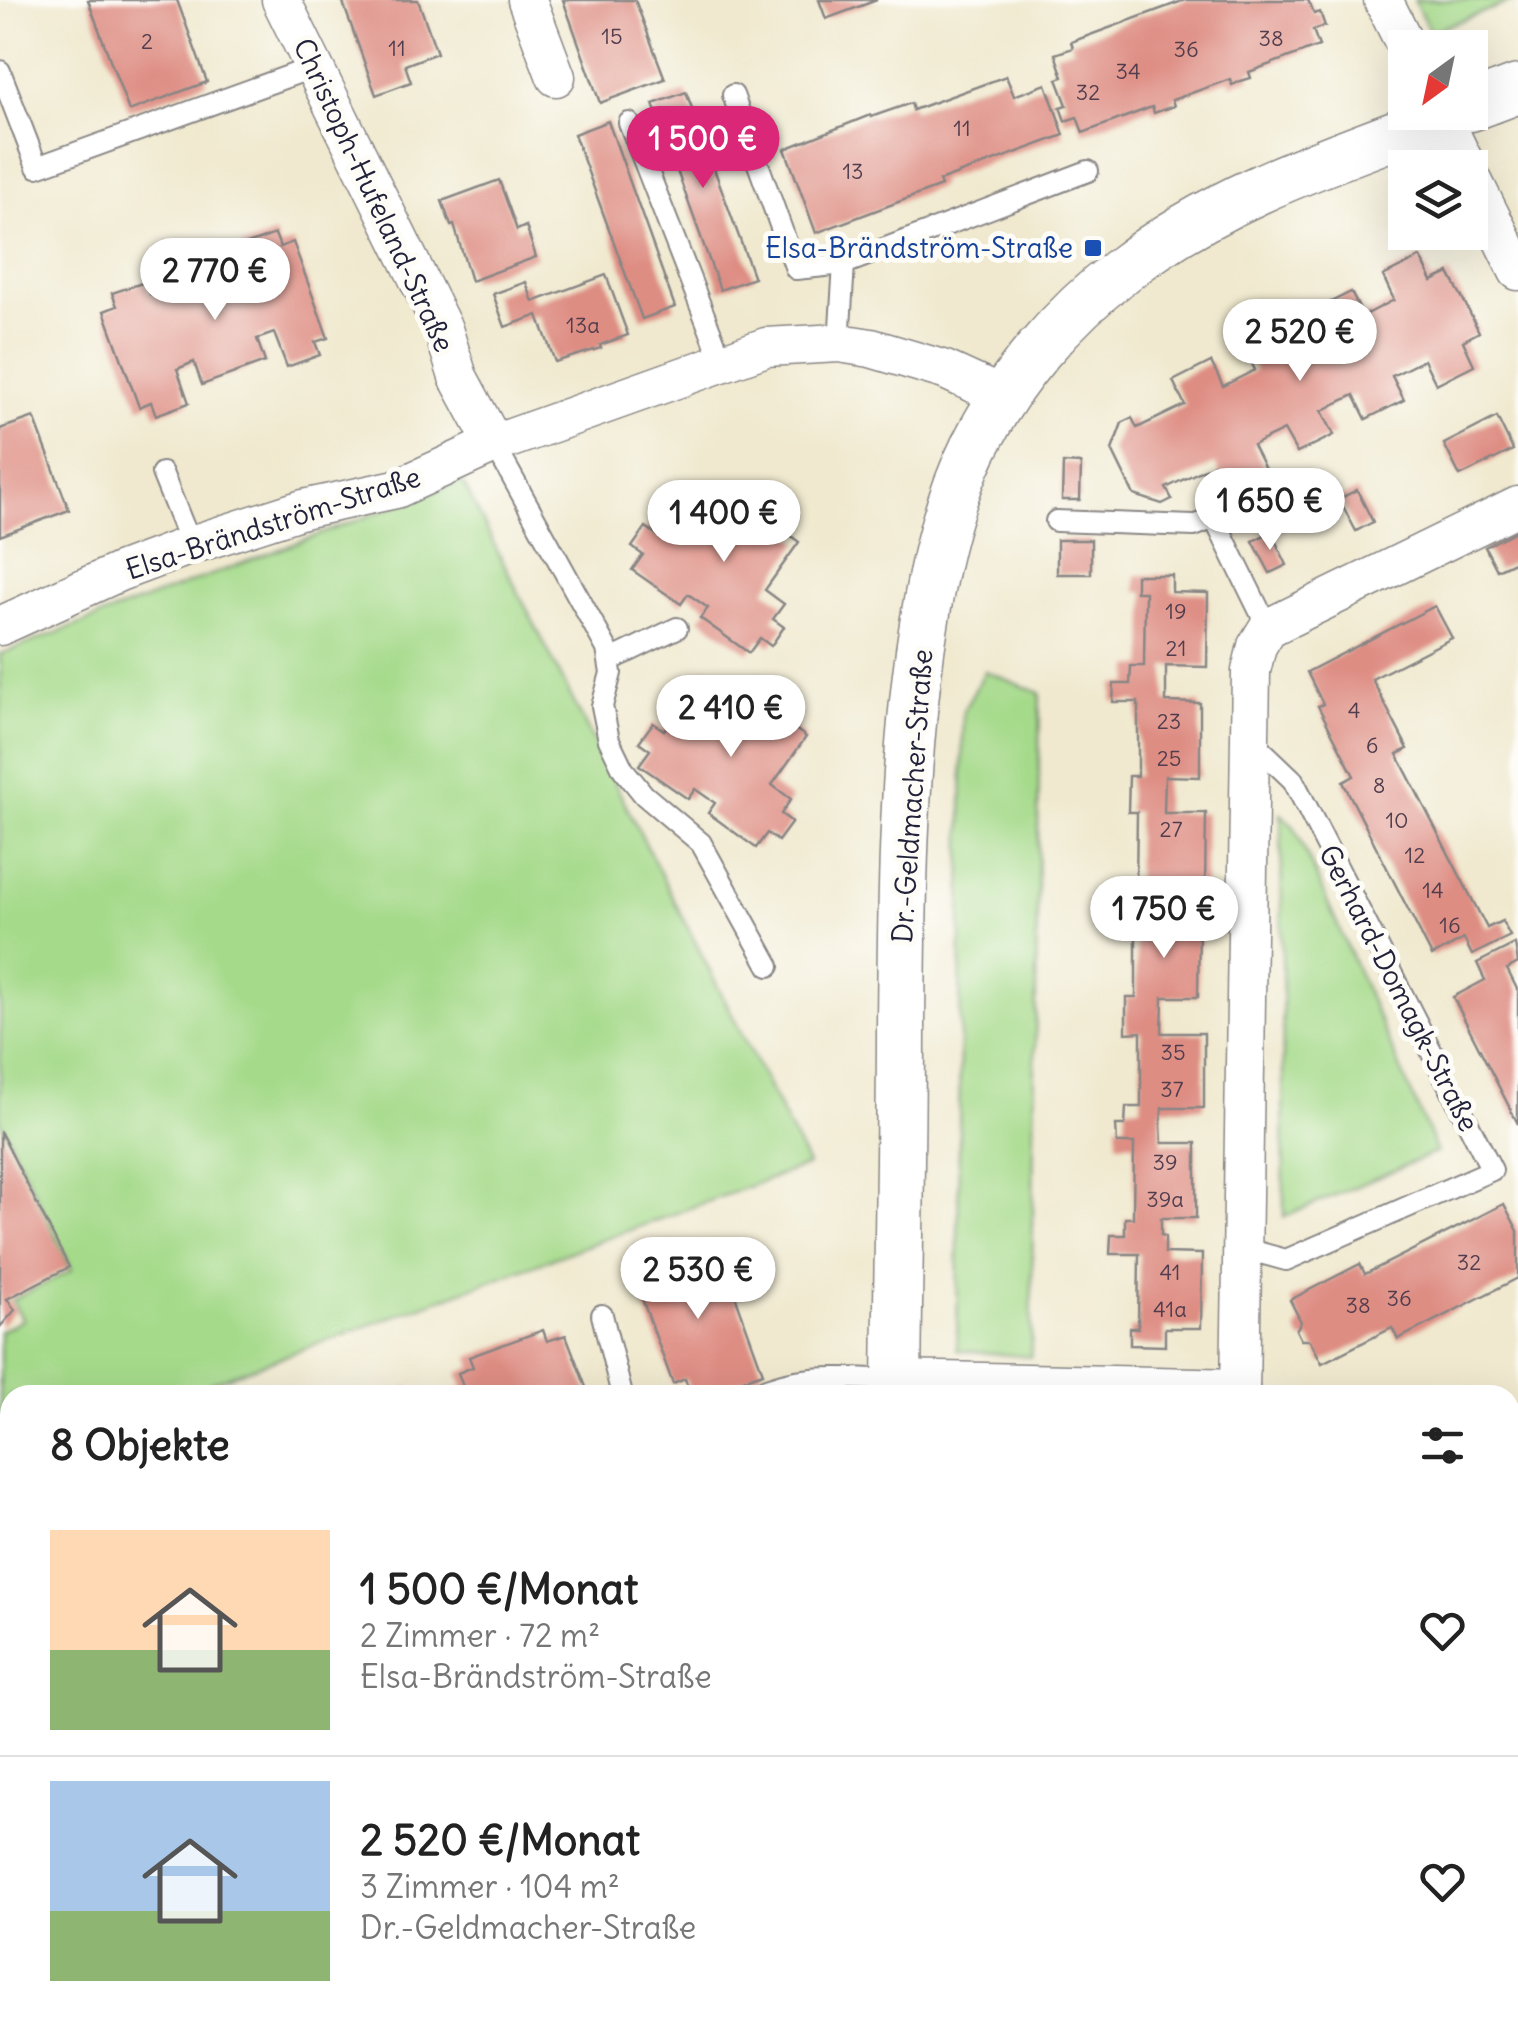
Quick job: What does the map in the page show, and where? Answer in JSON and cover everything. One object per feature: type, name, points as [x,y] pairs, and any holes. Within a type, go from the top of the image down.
[{"type":"street","name":"Christoph-Hufeland-Straße","points":[[281,0],[443,329],[458,377],[494,444]]},
{"type":"street","points":[[527,0],[556,77]]},
{"type":"street","points":[[1383,0],[1398,30]]},
{"type":"street","name":"Dr.-Geldmacher-Straße","points":[[1488,99],[1518,89]]},
{"type":"street","name":"Dr.-Geldmacher-Straße","points":[[897,1385],[902,859],[912,715],[927,606],[942,536],[974,447],[1004,397],[1050,336],[1124,268],[1196,220],[1258,187],[1405,130]]},
{"type":"street","points":[[1488,210],[1518,271]]},
{"type":"street","name":"Elsa-Brändström-Straße","points":[[0,626],[119,572],[191,545],[303,508],[396,489],[494,444],[766,347],[839,343],[872,348],[945,370],[1004,397]]},
{"type":"street","points":[[1240,1385],[1251,670],[1257,646],[1268,628],[1518,506]]},
{"type":"lane","points":[[0,71],[37,167],[314,67]]},
{"type":"lane","points":[[734,95],[796,269],[844,264],[1088,171]]},
{"type":"lane","points":[[630,122],[722,360]]},
{"type":"lane","points":[[839,343],[844,264]]},
{"type":"lane","points":[[494,444],[611,660],[602,706],[608,740],[644,794],[701,842],[768,966]]},
{"type":"lane","points":[[162,473],[191,545]]},
{"type":"lane","points":[[1056,521],[1194,526],[1214,518],[1268,628]]},
{"type":"lane","points":[[611,660],[677,628]]},
{"type":"lane","name":"Gerhard-Domagk-Straße","points":[[1242,1248],[1286,1260],[1492,1170],[1293,780],[1250,739]]},
{"type":"lane","points":[[602,1315],[620,1385]]},
{"type":"lane","points":[[771,1385],[828,1376],[880,1385]]},
{"type":"green space","points":[[1414,0],[1516,0],[1435,30],[1429,30]]},
{"type":"green space","points":[[462,481],[808,1165],[211,1385],[0,1385],[0,1331],[23,1320],[12,1300],[72,1270],[0,1120],[0,654]]},
{"type":"green space","points":[[985,671],[1040,693],[1031,1357],[957,1350],[963,712]]},
{"type":"green space","points":[[1281,814],[1295,828],[1437,1152],[1284,1217]]},
{"type":"building","points":[[88,0],[177,0],[207,82],[129,111]]},
{"type":"building","points":[[342,0],[418,0],[437,53],[405,65],[411,82],[376,95]]},
{"type":"building","points":[[563,0],[635,0],[665,79],[600,103]]},
{"type":"building","points":[[819,0],[877,0],[826,19]]},
{"type":"building","points":[[1185,0],[1308,0],[1314,14],[1320,12],[1325,26],[1313,30],[1319,46],[1249,72],[1251,78],[1232,85],[1230,79],[1172,100],[1174,106],[1154,113],[1152,107],[1083,133],[1077,117],[1065,121],[1060,107],[1067,105],[1057,79],[1063,77],[1055,54],[1073,48],[1071,42]]},
{"type":"building","points":[[1006,76],[1014,96],[1046,84],[1064,135],[939,181],[941,186],[816,233],[785,149],[870,115],[911,103],[913,110]]},
{"type":"building","points":[[686,92],[754,278],[720,290],[653,104]]},
{"type":"building","points":[[608,121],[675,307],[642,319],[574,134]]},
{"type":"building","points":[[499,180],[517,230],[526,226],[536,257],[471,281],[454,225],[451,226],[442,201]]},
{"type":"building","points":[[275,234],[280,247],[293,242],[328,338],[315,342],[320,355],[287,367],[274,333],[257,339],[265,362],[202,385],[194,362],[177,369],[189,403],[156,415],[151,402],[139,407],[104,311],[117,306],[112,293],[145,282],[150,294],[247,259],[242,246]]},
{"type":"building","points":[[1421,257],[1432,281],[1449,273],[1465,303],[1479,332],[1463,341],[1474,365],[1436,384],[1424,360],[1392,376],[1404,400],[1366,419],[1354,395],[1337,403],[1322,411],[1334,435],[1297,453],[1284,430],[1267,438],[1253,445],[1265,469],[1227,488],[1215,464],[1166,488],[1172,499],[1162,504],[1134,495],[1112,450],[1122,423],[1132,418],[1137,428],[1185,405],[1173,381],[1211,362],[1223,386],[1255,370],[1243,346],[1281,327],[1293,351],[1324,335],[1313,311],[1351,292],[1363,316],[1394,300],[1383,276]]},
{"type":"building","points":[[606,275],[628,335],[555,362],[538,315],[505,327],[493,294],[526,282],[533,302]]},
{"type":"building","points":[[34,417],[69,510],[0,536],[0,429]]},
{"type":"building","points":[[1497,417],[1513,450],[1460,476],[1444,444]]},
{"type":"building","points":[[1063,463],[1081,464],[1080,500],[1062,500]]},
{"type":"building","points":[[721,487],[741,501],[749,490],[787,517],[779,527],[799,542],[765,590],[784,604],[773,619],[784,627],[771,646],[760,638],[749,653],[700,618],[708,608],[688,594],[681,604],[632,570],[643,555],[632,547],[646,527],[657,535],[667,521],[687,535]]},
{"type":"building","points":[[1357,490],[1373,522],[1356,531],[1339,499]]},
{"type":"building","points":[[1518,530],[1518,570],[1514,562],[1497,570],[1485,547]]},
{"type":"building","points":[[1271,532],[1287,565],[1270,573],[1253,541]]},
{"type":"building","points":[[1057,540],[1091,540],[1091,574],[1057,574]]},
{"type":"building","points":[[1136,575],[1172,575],[1172,592],[1208,593],[1207,667],[1166,666],[1166,702],[1200,703],[1200,777],[1165,776],[1164,813],[1206,813],[1205,887],[1163,886],[1163,923],[1199,923],[1198,997],[1163,997],[1162,1033],[1204,1033],[1204,1108],[1162,1108],[1161,1126],[1162,1143],[1196,1143],[1196,1218],[1161,1218],[1161,1235],[1165,1236],[1165,1253],[1202,1254],[1201,1328],[1165,1328],[1165,1346],[1130,1345],[1130,1328],[1138,1328],[1139,1254],[1110,1254],[1111,1235],[1125,1235],[1125,1218],[1133,1218],[1134,1143],[1117,1143],[1116,1125],[1125,1125],[1126,1107],[1141,1107],[1141,1032],[1126,1033],[1126,997],[1136,997],[1136,923],[1127,922],[1127,904],[1121,904],[1121,886],[1136,886],[1137,812],[1128,812],[1129,776],[1138,776],[1138,702],[1113,702],[1114,684],[1130,684],[1131,666],[1144,666],[1145,592],[1136,592]]},
{"type":"building","points":[[1435,606],[1452,638],[1372,679],[1408,749],[1397,754],[1487,928],[1502,921],[1510,936],[1472,955],[1464,939],[1432,956],[1343,782],[1354,776],[1318,706],[1323,704],[1307,672]]},
{"type":"building","points":[[728,682],[748,696],[756,685],[794,712],[786,722],[806,737],[772,785],[791,799],[781,814],[792,822],[778,841],[767,833],[756,848],[708,813],[715,803],[695,789],[688,799],[639,765],[650,750],[639,742],[653,723],[664,730],[675,716],[694,730]]},
{"type":"building","points":[[1515,944],[1518,963],[1507,969],[1518,991],[1518,1124],[1453,997],[1485,980],[1477,963]]},
{"type":"building","points":[[0,1131],[69,1267],[7,1299],[15,1310],[0,1327]]},
{"type":"building","points":[[1504,1204],[1518,1231],[1518,1278],[1398,1339],[1392,1328],[1322,1363],[1310,1340],[1301,1340],[1296,1330],[1301,1322],[1290,1300],[1360,1264],[1365,1274]]},
{"type":"building","points":[[717,1245],[763,1373],[729,1385],[687,1385],[685,1379],[673,1384],[633,1274]]},
{"type":"building","points":[[543,1330],[547,1341],[566,1335],[585,1385],[462,1385],[458,1373],[473,1367],[469,1357]]},
{"type":"place","name":"Elsa-Brändström-Straße","points":[[1093,248]]}]
